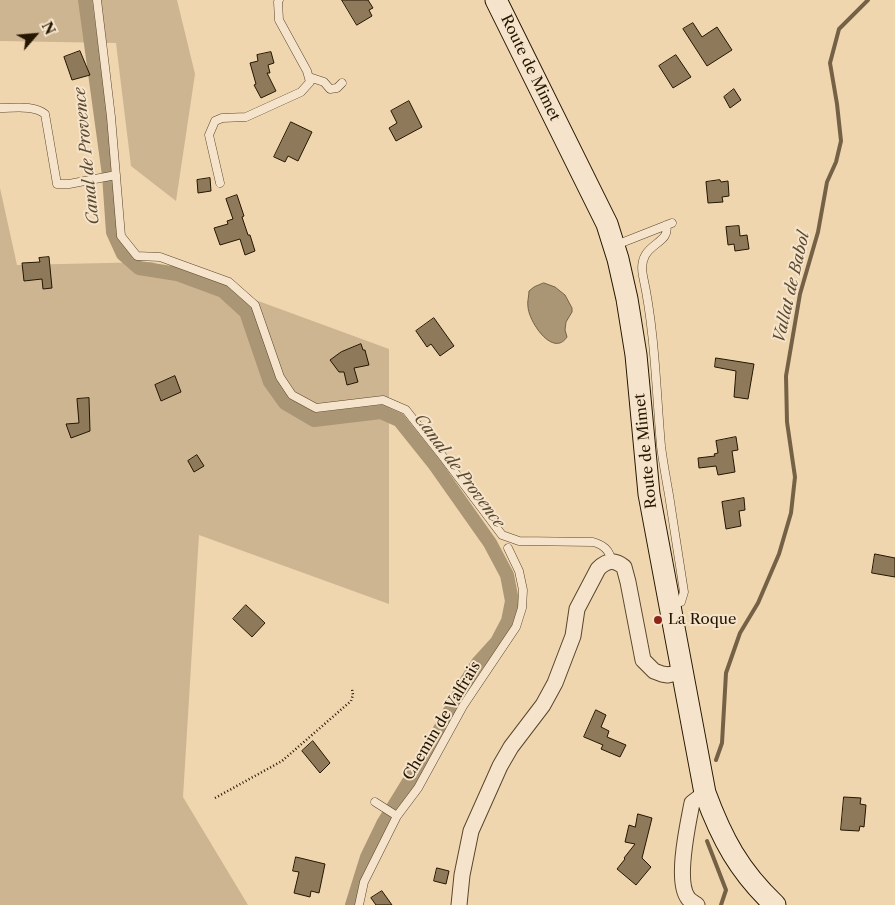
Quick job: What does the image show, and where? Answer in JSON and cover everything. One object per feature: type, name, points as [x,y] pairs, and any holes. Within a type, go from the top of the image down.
[{"type":"main road","name":"Route de Mimet","points":[[496,0],[607,224],[614,246],[627,299],[633,336],[650,494],[704,793],[731,852],[756,886],[775,905]]},
{"type":"street","points":[[459,905],[462,875],[471,831],[500,766],[512,746],[543,706],[555,682],[573,636],[577,609],[598,568],[612,561],[624,567],[643,660],[654,671],[662,674],[668,675],[681,672]]},
{"type":"street","points":[[697,905],[688,899],[683,886],[684,846],[692,803],[704,793]]},
{"type":"lane","points":[[97,0],[111,116],[121,236],[137,256],[160,257],[229,282],[255,306],[280,377],[292,395],[316,408],[383,400],[406,410],[502,535],[518,541],[593,542],[602,545],[609,552],[612,561]]},
{"type":"lane","points":[[220,183],[209,135],[216,121],[222,118],[246,117],[301,92],[310,82],[279,20],[279,0]]},
{"type":"lane","points":[[309,78],[324,82],[330,89],[337,88],[342,84]]},
{"type":"lane","points":[[1,108],[26,108],[40,110],[45,114],[57,184],[69,184],[116,175]]},
{"type":"lane","points":[[614,246],[669,224],[664,238],[646,252],[642,259],[656,370],[661,447],[684,592],[681,602],[669,606]]},
{"type":"lane","name":"Chemin de Valfrais","points":[[359,905],[364,882],[396,815],[418,788],[463,706],[516,627],[522,608],[523,590],[518,571],[508,548]]},
{"type":"lane","points":[[375,802],[396,815]]},
{"type":"path","points":[[215,798],[282,762],[351,701],[352,689]]},
{"type":"shaded area","points":[[0,0],[177,0],[195,74],[176,201],[131,166],[116,43],[0,41]]},
{"type":"shaded area","points":[[0,188],[17,265],[152,262],[389,349],[389,604],[199,535],[183,797],[248,905],[0,905]]},
{"type":"shaded area","points":[[544,283],[555,287],[565,295],[572,308],[572,312],[566,322],[565,330],[567,337],[561,342],[549,341],[543,336],[529,313],[529,291]]},
{"type":"building","points":[[342,0],[368,0],[373,8],[369,10],[372,16],[357,25]]},
{"type":"building","points":[[693,23],[702,37],[717,27],[732,50],[707,66],[683,29]]},
{"type":"building","points":[[80,51],[90,75],[72,80],[64,57]]},
{"type":"building","points":[[271,52],[274,63],[268,65],[270,73],[267,73],[276,91],[261,98],[254,85],[256,84],[250,63],[258,61],[257,55]]},
{"type":"building","points":[[676,55],[691,77],[673,88],[659,66]]},
{"type":"building","points":[[734,89],[741,100],[730,108],[724,97]]},
{"type":"building","points":[[409,101],[422,127],[396,141],[389,128],[397,123],[391,111]]},
{"type":"building","points":[[291,122],[312,132],[298,161],[288,156],[285,162],[274,157]]},
{"type":"building","points":[[210,178],[211,191],[198,193],[197,180]]},
{"type":"building","points":[[720,180],[721,182],[728,181],[729,196],[722,197],[723,202],[708,203],[706,182]]},
{"type":"building","points":[[237,195],[244,216],[242,217],[255,251],[245,255],[240,239],[220,245],[214,228],[228,224],[227,221],[233,219],[226,199]]},
{"type":"building","points":[[739,226],[740,236],[747,235],[749,249],[735,251],[734,244],[728,245],[726,227]]},
{"type":"building","points":[[49,257],[52,288],[43,289],[42,279],[24,281],[22,263],[40,262],[39,258]]},
{"type":"building","points":[[434,318],[454,346],[440,356],[431,344],[427,347],[416,331]]},
{"type":"building","points":[[361,344],[363,350],[365,350],[369,365],[354,368],[358,382],[347,385],[344,372],[339,372],[330,360],[341,352]]},
{"type":"building","points":[[716,358],[754,364],[748,399],[734,397],[736,371],[715,367]]},
{"type":"building","points":[[175,376],[181,392],[161,401],[155,385]]},
{"type":"building","points":[[89,398],[90,431],[71,438],[66,424],[79,423],[77,399]]},
{"type":"building","points":[[736,437],[738,450],[732,451],[735,472],[718,475],[716,466],[699,468],[698,458],[715,456],[714,454],[718,453],[716,441]]},
{"type":"building","points":[[197,455],[204,466],[194,472],[188,461]]},
{"type":"building","points":[[744,498],[745,510],[739,511],[741,526],[726,529],[722,502]]},
{"type":"building","points":[[875,554],[895,558],[895,577],[872,573]]},
{"type":"building","points":[[246,605],[265,623],[252,637],[233,619]]},
{"type":"building","points":[[596,710],[606,715],[601,727],[609,731],[607,737],[626,745],[620,757],[601,749],[603,745],[584,737]]},
{"type":"building","points":[[313,741],[330,763],[320,773],[302,751]]},
{"type":"building","points":[[844,797],[861,798],[860,804],[866,805],[864,827],[860,826],[859,831],[841,830]]},
{"type":"building","points":[[638,814],[652,818],[642,858],[651,867],[636,885],[617,869],[635,844],[625,842],[629,825],[635,827]]},
{"type":"building","points":[[296,857],[325,864],[319,893],[311,891],[310,897],[294,893],[299,872],[293,871]]},
{"type":"building","points":[[437,868],[449,871],[446,884],[434,881]]},
{"type":"building","points":[[382,891],[392,905],[376,905],[371,898]]},
{"type":"waterway","name":"Canal de Provence","points":[[85,0],[109,175],[113,232],[123,254],[139,268],[177,274],[223,291],[246,312],[270,382],[285,403],[314,420],[381,412],[399,420],[435,465],[490,543],[507,575],[512,601],[508,621],[497,642],[478,663],[464,685],[432,744],[383,824],[367,857],[352,905]]},
{"type":"waterway","name":"Vallat de Babol","points":[[716,760],[722,743],[726,673],[740,633],[758,603],[779,554],[791,513],[795,477],[787,422],[786,376],[800,294],[818,232],[827,182],[836,162],[841,141],[830,63],[839,29],[868,0]]},
{"type":"waterway","name":"Vallat de Babol","points":[[707,841],[726,890],[721,905]]},
{"type":"place","name":"La Roque","points":[[658,620]]}]
